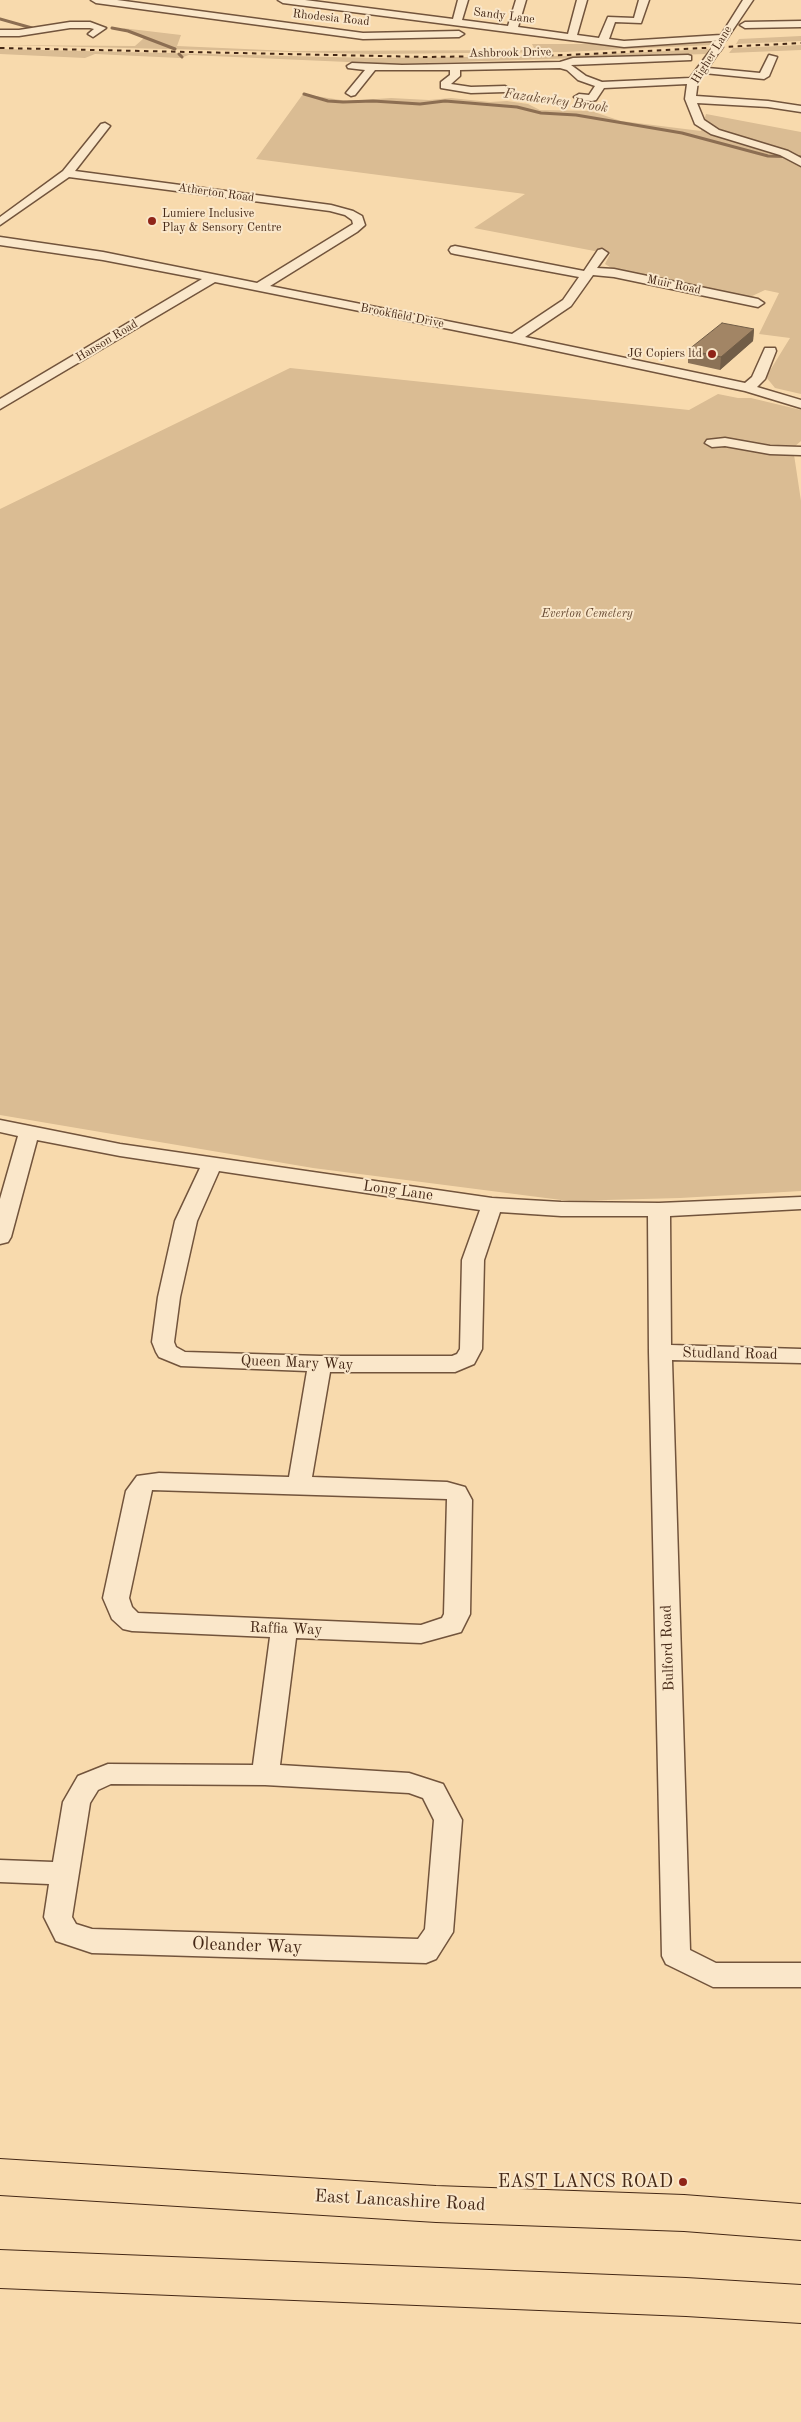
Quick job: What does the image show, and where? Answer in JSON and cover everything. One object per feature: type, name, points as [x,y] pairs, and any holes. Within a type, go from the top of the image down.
[{"type":"highway","name":"East Lancashire Road","points":[[0,2177],[436,2204],[684,2213],[801,2222]]},
{"type":"highway","points":[[0,2269],[686,2297],[801,2304]]},
{"type":"street","name":"Rhodesia Road","points":[[96,0],[363,36],[535,33]]},
{"type":"street","name":"Sandy Lane","points":[[284,0],[336,3],[512,30],[624,44],[719,44]]},
{"type":"street","points":[[457,22],[463,0]]},
{"type":"street","points":[[512,30],[521,0]]},
{"type":"street","points":[[572,37],[582,0]]},
{"type":"street","points":[[603,41],[611,19],[638,20],[644,0]]},
{"type":"street","name":"Higher Lane","points":[[748,0],[693,81],[690,99],[699,122],[715,132],[784,153],[801,163]]},
{"type":"street","points":[[189,12],[207,3]]},
{"type":"street","points":[[789,24],[797,14]]},
{"type":"street","points":[[242,30],[252,21]]},
{"type":"street","points":[[745,25],[801,24]]},
{"type":"street","points":[[0,33],[19,33],[70,25],[90,25],[101,28],[93,34]]},
{"type":"street","points":[[700,70],[764,76],[771,57]]},
{"type":"street","points":[[561,65],[573,60],[688,58]]},
{"type":"street","name":"Ashbrook Drive","points":[[352,66],[561,65],[571,68],[582,78],[601,85],[653,81],[693,81]]},
{"type":"street","points":[[371,88],[354,90],[372,67]]},
{"type":"street","points":[[455,67],[455,76],[446,82],[445,86],[471,90],[506,90]]},
{"type":"street","points":[[579,97],[592,98],[601,85]]},
{"type":"street","points":[[690,99],[768,104],[801,109]]},
{"type":"street","points":[[0,222],[67,173],[105,126]]},
{"type":"street","name":"Atherton Road","points":[[67,173],[331,208],[349,213],[358,218],[359,225],[353,230],[259,287]]},
{"type":"street","name":"Brookfield Drive","points":[[0,241],[103,256],[514,338],[748,388],[801,404]]},
{"type":"street","name":"Muir Road","points":[[456,250],[588,273],[614,273],[758,302]]},
{"type":"street","points":[[514,338],[567,303],[602,253]]},
{"type":"street","name":"Hanson Road","points":[[0,405],[213,278]]},
{"type":"street","points":[[748,388],[758,379],[770,351]]},
{"type":"street","points":[[712,442],[725,442],[770,450],[801,451]]},
{"type":"street","name":"Long Lane","points":[[0,1126],[29,1133],[212,1164],[492,1205],[561,1209],[658,1210],[801,1203]]},
{"type":"street","points":[[0,1238],[29,1133]]},
{"type":"street","name":"Queen Mary Way","points":[[212,1164],[186,1221],[169,1297],[163,1342],[167,1352],[181,1359],[320,1364],[455,1364],[466,1359],[471,1350],[473,1260],[492,1205]]},
{"type":"street","name":"Bulford Road","points":[[658,1210],[676,1956],[713,1975],[801,1975]]},
{"type":"street","name":"Studland Road","points":[[660,1352],[801,1356]]},
{"type":"street","points":[[299,1484],[320,1364]]},
{"type":"street","name":"Raffia Way","points":[[145,1482],[299,1484],[447,1490],[457,1493],[460,1500],[457,1614],[452,1626],[422,1634],[284,1629],[132,1622],[121,1612],[116,1598],[138,1491],[145,1482]]},
{"type":"street","points":[[265,1775],[284,1629]]},
{"type":"street","name":"Oleander Way","points":[[108,1774],[265,1775],[409,1783],[433,1791],[448,1820],[439,1932],[426,1951],[92,1941],[66,1934],[58,1917],[64,1874],[77,1802],[88,1783],[108,1774]]},
{"type":"street","points":[[0,1871],[64,1874]]},
{"type":"green space","points":[[122,28],[181,35],[177,46],[290,51],[535,50],[532,44],[622,46],[714,42],[712,45],[564,52],[374,54],[0,45],[135,46],[144,38]]},
{"type":"green space","points":[[801,36],[801,41],[736,44],[739,39]]},
{"type":"green space","points":[[801,45],[801,50],[729,53],[733,48]]},
{"type":"green space","points":[[0,49],[374,58],[566,56],[709,49],[706,54],[393,64],[189,55],[180,58],[95,54],[85,58],[0,54]]},
{"type":"green space","points":[[303,94],[347,101],[391,98],[429,100],[451,98],[490,102],[507,101],[528,104],[540,110],[591,111],[621,121],[701,131],[706,114],[801,132],[801,394],[775,388],[766,377],[790,338],[759,334],[779,293],[765,290],[750,297],[613,269],[605,264],[610,254],[474,228],[525,194],[256,159]]},
{"type":"green space","name":"Everton Cemetery","points":[[290,368],[689,410],[718,394],[738,398],[751,398],[801,410],[801,441],[793,448],[801,501],[801,1191],[680,1198],[569,1201],[313,1168],[0,1115],[0,509]]},
{"type":"building","points":[[722,323],[754,329],[721,357],[688,350]]},
{"type":"waterway","name":"Fazakerley Brook","points":[[0,19],[32,28]]},
{"type":"waterway","name":"Fazakerley Brook","points":[[112,28],[128,31],[175,49]]},
{"type":"waterway","name":"Fazakerley Brook","points":[[179,54],[182,57]]},
{"type":"waterway","name":"Fazakerley Brook","points":[[304,94],[328,101],[343,102],[373,101],[420,104],[445,101],[517,107],[541,113],[576,115],[682,133],[768,156],[801,157]]},
{"type":"railway","points":[[0,48],[427,57],[568,55],[801,43]]},
{"type":"place","name":"Lumiere Inclusive Play & Sensory Centre","points":[[152,221]]},
{"type":"place","name":"JG Copiers ltd","points":[[712,354]]},
{"type":"place","name":"EAST LANCS ROAD","points":[[683,2182]]}]
